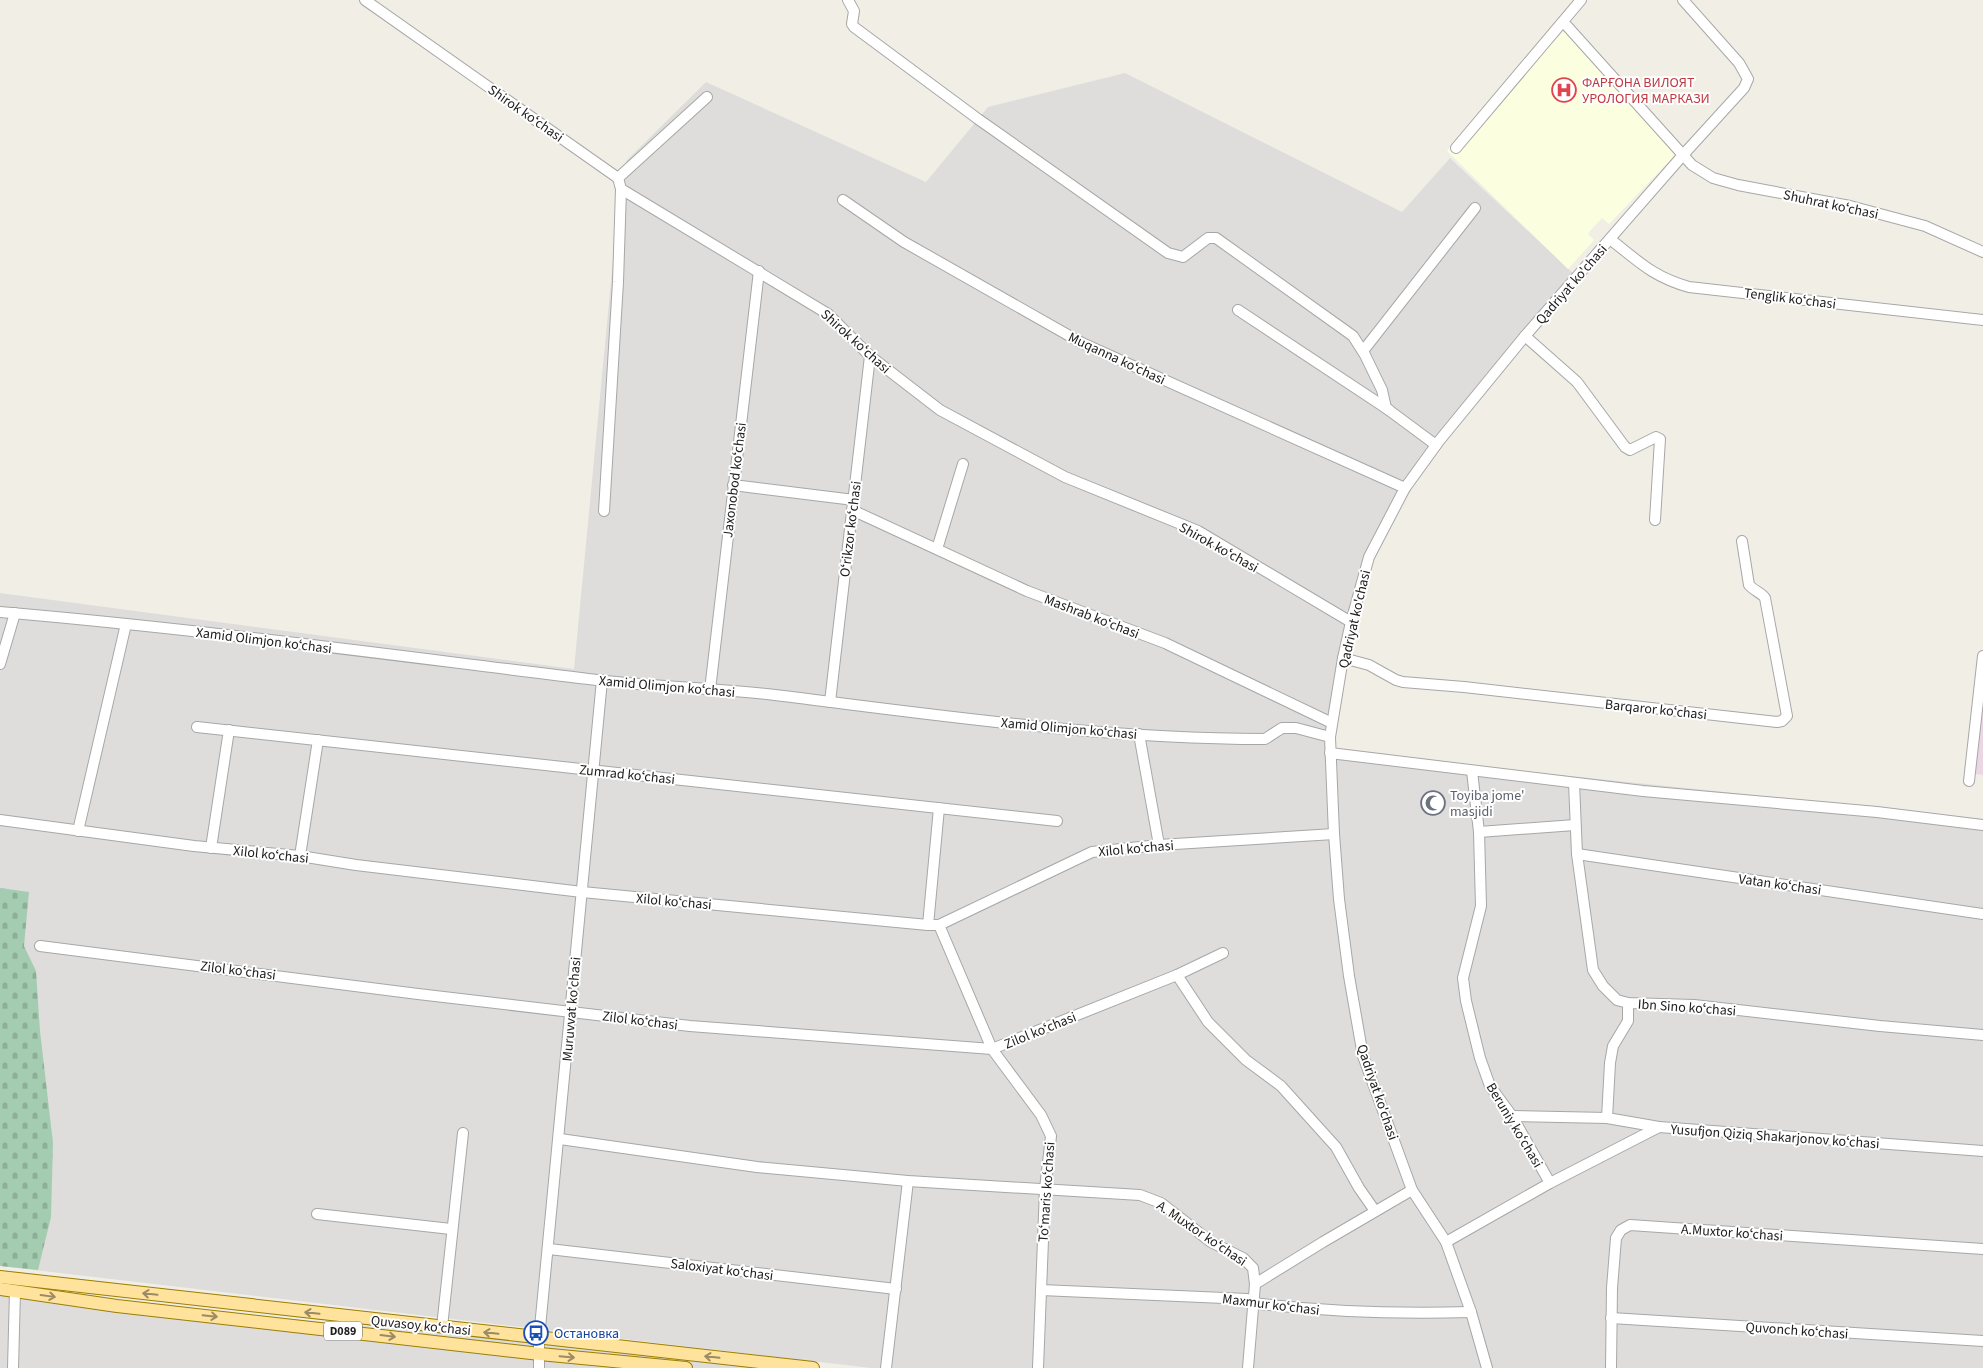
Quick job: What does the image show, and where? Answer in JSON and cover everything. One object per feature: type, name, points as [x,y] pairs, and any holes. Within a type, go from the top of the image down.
[{"type":"main road","name":"Quvasoy koʻchasi","points":[[0,1277],[813,1368]]},
{"type":"main road","name":"Quvasoy koʻchasi","points":[[0,1290],[117,1306],[540,1354],[686,1368]]},
{"type":"street","name":"Shirok koʻchasi","points":[[365,0],[618,178]]},
{"type":"street","points":[[848,0],[854,11],[852,24],[854,27],[991,129],[1168,253],[1183,257],[1208,238],[1216,238],[1353,336],[1363,351],[1382,390],[1386,408],[1390,411]]},
{"type":"street","points":[[1456,148],[1581,0]]},
{"type":"street","name":"Qadriyat ko'chasi","points":[[1487,1368],[1471,1312],[1446,1242],[1412,1190],[1363,1056],[1348,976],[1339,899],[1330,754],[1332,723],[1351,622],[1369,557],[1405,488],[1436,445],[1525,336],[1744,88],[1748,79],[1739,63],[1683,0]]},
{"type":"street","name":"Shuhrat koʻchasi","points":[[1567,26],[1692,165],[1713,178],[1738,185],[1850,206],[1925,226],[1983,252]]},
{"type":"street","points":[[604,511],[618,282],[621,189],[618,178],[707,97]]},
{"type":"street","name":"Shirok koʻchasi","points":[[621,189],[828,314],[870,356],[940,410],[1065,478],[1198,532],[1351,622]]},
{"type":"street","name":"Muqanna koʻchasi","points":[[843,200],[904,242],[1082,344],[1405,488]]},
{"type":"street","points":[[1363,351],[1475,208]]},
{"type":"street","name":"Tenglik koʻchasi","points":[[1610,240],[1650,271],[1669,281],[1689,286],[1983,320]]},
{"type":"street","name":"Jaxonobod koʻchasi","points":[[710,690],[759,271]]},
{"type":"street","points":[[1238,310],[1390,411],[1436,445]]},
{"type":"street","points":[[1525,336],[1577,382],[1625,447],[1630,450],[1656,437],[1660,439],[1655,520]]},
{"type":"street","name":"Oʻrikzor koʻchasi","points":[[830,702],[870,356]]},
{"type":"street","points":[[936,549],[963,464]]},
{"type":"street","name":"Mashrab koʻchasi","points":[[733,485],[853,505],[936,549],[1028,591],[1165,644],[1332,723]]},
{"type":"street","name":"Barqaror koʻchasi","points":[[1343,658],[1369,665],[1403,682],[1464,687],[1777,722],[1786,716],[1765,598],[1749,585],[1742,541]]},
{"type":"street","name":"Xamid Olimjon koʻchasi","points":[[0,612],[126,624],[602,680],[771,694],[908,712],[1139,734],[1265,738],[1282,728],[1296,728],[1330,737]]},
{"type":"street","points":[[0,664],[15,613]]},
{"type":"street","points":[[78,831],[126,624]]},
{"type":"street","points":[[1969,781],[1983,656]]},
{"type":"street","name":"Muruvvat ko'chasi","points":[[540,1354],[539,1338],[560,1139],[570,1011],[602,680]]},
{"type":"street","name":"Zumrad koʻchasi","points":[[197,727],[1057,821]]},
{"type":"street","points":[[210,848],[229,730]]},
{"type":"street","points":[[1139,734],[1158,845]]},
{"type":"street","points":[[300,856],[318,740]]},
{"type":"street","points":[[1330,754],[1574,783],[1877,812],[1983,825]]},
{"type":"street","name":"Beruniy koʻchasi","points":[[1472,771],[1479,832],[1481,906],[1463,978],[1471,1028],[1492,1091],[1512,1116],[1550,1183]]},
{"type":"street","name":"Ibn Sino koʻchasi","points":[[1574,783],[1577,854],[1593,970],[1602,986],[1617,1000],[1628,1003],[1694,1005],[1880,1026],[1983,1035]]},
{"type":"street","points":[[933,925],[939,808]]},
{"type":"street","name":"Xilol koʻchasi","points":[[0,820],[210,848],[300,856],[356,865],[582,892],[933,925],[1092,852],[1158,845],[1334,834]]},
{"type":"street","points":[[1479,832],[1575,825]]},
{"type":"street","name":"Vatan koʻchasi","points":[[1577,854],[1983,914]]},
{"type":"street","name":"Toʻmaris koʻchasi","points":[[933,925],[992,1049],[1041,1115],[1052,1136],[1045,1189],[1038,1368]]},
{"type":"street","name":"Zilol koʻchasi","points":[[40,946],[690,1026],[992,1049],[1177,975],[1223,953]]},
{"type":"street","points":[[1177,975],[1208,1022],[1246,1060],[1281,1086],[1336,1147],[1359,1188],[1375,1211]]},
{"type":"street","points":[[1607,1118],[1610,1063],[1613,1046],[1628,1021],[1628,1003]]},
{"type":"street","points":[[1512,1116],[1607,1118],[1659,1128]]},
{"type":"street","name":"Yusufjon Qiziq Shakarjonov koʻchasi","points":[[1446,1242],[1550,1183],[1659,1128],[1983,1151]]},
{"type":"street","points":[[442,1327],[451,1229],[463,1133]]},
{"type":"street","name":"A. Muxtor koʻchasi","points":[[560,1139],[757,1167],[908,1181],[1140,1195],[1161,1203],[1211,1242],[1243,1258],[1253,1268],[1255,1284]]},
{"type":"street","points":[[886,1368],[908,1181]]},
{"type":"street","points":[[1248,1368],[1255,1284],[1412,1190]]},
{"type":"street","points":[[317,1214],[451,1229]]},
{"type":"street","name":"A.Muxtor koʻchasi","points":[[1611,1368],[1612,1288],[1616,1238],[1621,1230],[1630,1225],[1983,1250]]},
{"type":"street","name":"Saloxiyat koʻchasi","points":[[549,1249],[896,1289]]},
{"type":"street","name":"Maxmur koʻchasi","points":[[1041,1290],[1247,1299],[1253,1303],[1307,1310],[1387,1313],[1471,1312]]},
{"type":"street","points":[[13,1368],[15,1291]]},
{"type":"street","name":"Quvonch koʻchasi","points":[[1611,1318],[1983,1341]]},
{"type":"street","points":[[539,1368],[540,1354]]},
{"type":"shaded area","name":"ФАРҒОНА ВИЛОЯТ УРОЛОГИЯ МАРКАЗИ","points":[[1566,29],[1677,153],[1609,224],[1602,218],[1588,234],[1594,240],[1568,269],[1447,151]]},
{"type":"shaded area","points":[[1125,73],[1402,212],[1450,158],[1575,275],[1396,500],[1355,613],[1331,751],[1983,819],[1983,1368],[871,1368],[0,1266],[0,593],[574,669],[616,229],[626,161],[706,82],[926,182],[988,107]]},
{"type":"shaded area","points":[[1983,651],[1983,775],[1968,773]]},
{"type":"shaded area","points":[[0,1291],[805,1368],[0,1368]]},
{"type":"green space","points":[[0,888],[29,892],[24,946],[36,971],[40,1031],[53,1143],[51,1217],[38,1270],[0,1266]]},
{"type":"place","name":"ФАРҒОНА ВИЛОЯТ УРОЛОГИЯ МАРКАЗИ","points":[[1564,90]]},
{"type":"place","name":"Toyiba jome' masjidi","points":[[1433,803]]},
{"type":"place","name":"Остановка","points":[[536,1333]]}]
